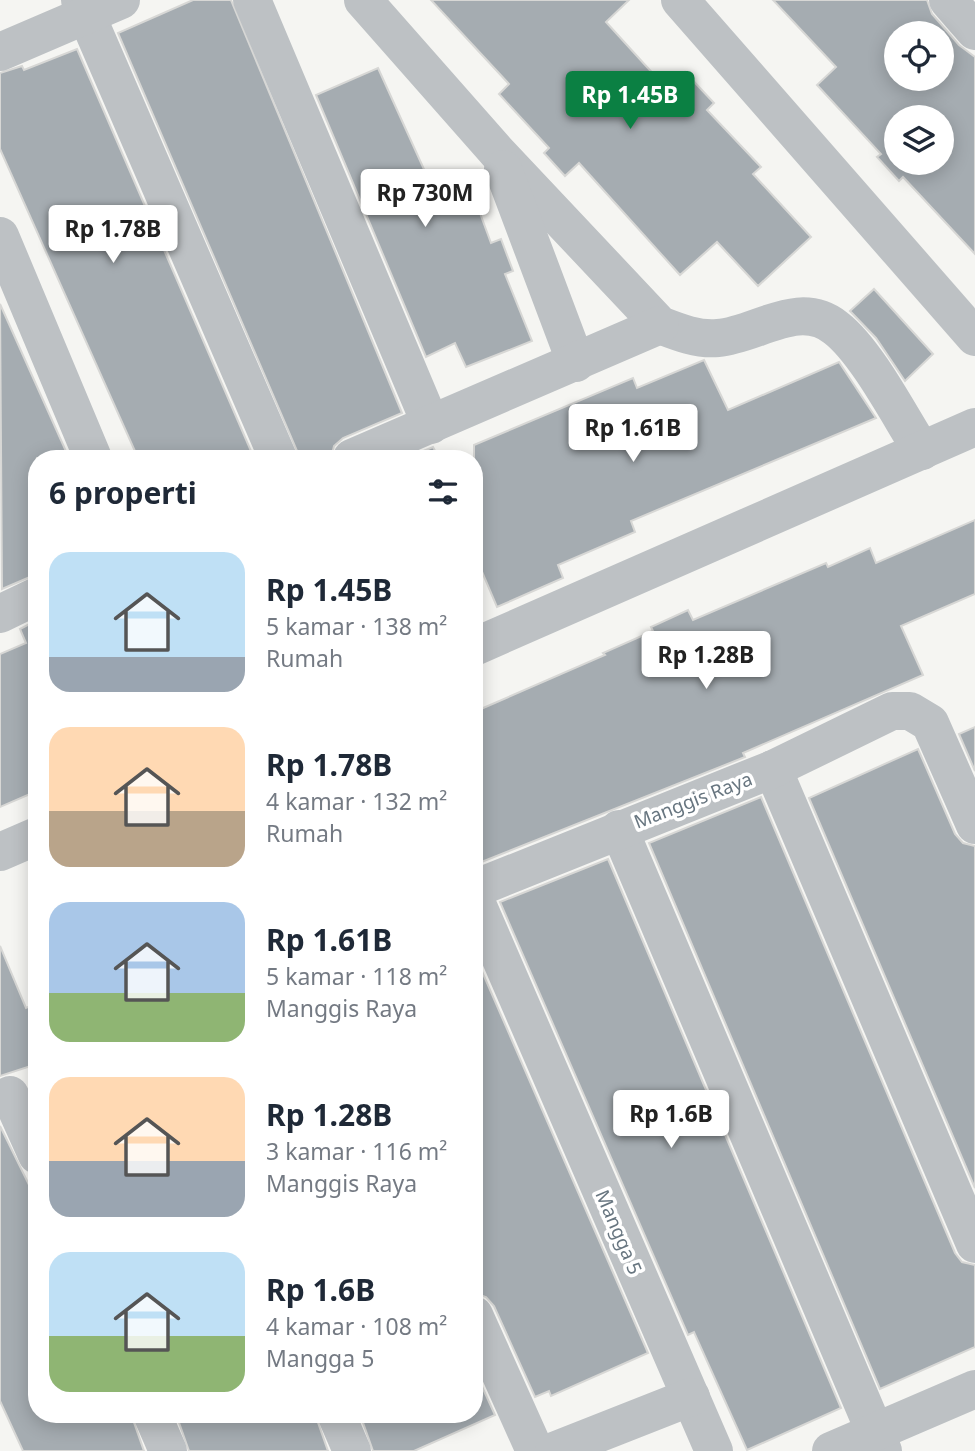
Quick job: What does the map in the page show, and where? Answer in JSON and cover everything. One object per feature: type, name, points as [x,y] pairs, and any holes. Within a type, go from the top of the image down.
[{"type":"street","points":[[0,52],[84,8],[121,0]]},
{"type":"street","points":[[252,0],[431,425]]},
{"type":"street","points":[[363,0],[497,152],[660,325],[684,334],[718,338],[806,315],[823,319],[852,343],[922,451]]},
{"type":"street","points":[[680,0],[975,337]]},
{"type":"street","points":[[84,8],[275,450]]},
{"type":"street","points":[[497,152],[576,363]]},
{"type":"street","points":[[0,236],[90,450]]},
{"type":"street","points":[[371,450],[660,325]]},
{"type":"street","points":[[975,397],[975,419]]},
{"type":"street","points":[[483,643],[975,427]]},
{"type":"street","points":[[0,614],[28,600]]},
{"type":"street","name":"Manggis Raya","points":[[483,885],[773,769],[892,711],[910,711],[930,723],[975,825]]},
{"type":"street","points":[[773,769],[975,1244]]},
{"type":"street","points":[[619,829],[879,1442]]},
{"type":"street","points":[[0,852],[28,840]]},
{"type":"street","name":"Mangga 5","points":[[483,918],[714,1451]]},
{"type":"street","points":[[16,1092],[28,1128]]},
{"type":"street","points":[[483,1335],[535,1451]]},
{"type":"street","points":[[831,1451],[879,1442],[975,1389]]},
{"type":"street","points":[[554,1451],[691,1397]]},
{"type":"street","points":[[156,1423],[168,1451]]},
{"type":"street","points":[[340,1423],[352,1451]]},
{"type":"building","points":[[193,0],[231,0],[402,413],[343,438],[333,450],[297,450],[118,33]]},
{"type":"building","points":[[431,0],[629,0],[606,22],[667,89],[685,72],[714,103],[707,110],[761,167],[753,174],[811,237],[758,286],[717,242],[680,275],[579,163],[565,176],[544,153],[549,148],[499,94],[509,84]]},
{"type":"building","points":[[773,0],[927,0],[932,14],[938,21],[884,21],[884,91],[954,91],[954,39],[975,57],[975,254],[903,177],[899,181],[894,175],[954,175],[954,105],[884,105],[884,165],[877,157],[881,154],[817,85],[836,67]]},
{"type":"building","points":[[77,49],[251,450],[134,450],[0,149],[0,73],[22,66],[24,70]]},
{"type":"building","points":[[378,68],[432,187],[466,175],[491,243],[501,239],[513,271],[505,274],[532,341],[466,367],[455,343],[426,357],[316,95]]},
{"type":"building","points":[[874,289],[933,354],[905,381],[876,338],[850,311]]},
{"type":"building","points":[[0,304],[65,450],[28,450],[28,578],[2,589]]},
{"type":"building","points":[[704,360],[728,410],[839,362],[876,418],[631,521],[635,532],[558,565],[563,578],[497,607],[483,574],[483,450],[474,450],[474,445],[633,378],[637,388]]},
{"type":"building","points":[[975,520],[975,594],[901,626],[923,675],[743,753],[745,757],[483,861],[483,708],[605,655],[603,653],[653,631],[651,627],[688,610],[693,620],[826,563],[828,567],[870,548],[876,563]]},
{"type":"building","points":[[28,625],[28,795],[0,807],[0,654],[26,643],[20,629]]},
{"type":"building","points":[[975,727],[975,771],[959,734]]},
{"type":"building","points":[[918,749],[955,834],[963,843],[975,846],[975,1188],[809,798]]},
{"type":"building","points":[[761,797],[955,1253],[962,1262],[975,1265],[975,1347],[880,1389],[649,843]]},
{"type":"building","points":[[608,859],[841,1408],[747,1450],[694,1332],[688,1335],[500,902]]},
{"type":"building","points":[[0,946],[26,1008],[28,1007],[28,1067],[0,1076]]},
{"type":"building","points":[[483,974],[648,1353],[551,1396],[549,1391],[535,1397],[494,1306],[483,1296]]},
{"type":"building","points":[[0,1126],[28,1183],[28,1423],[134,1423],[144,1451],[23,1451],[0,1401]]},
{"type":"building","points":[[483,1389],[495,1415],[483,1420]]},
{"type":"building","points":[[179,1423],[318,1423],[328,1451],[189,1451]]},
{"type":"building","points":[[363,1423],[477,1423],[414,1451],[373,1451]]}]
